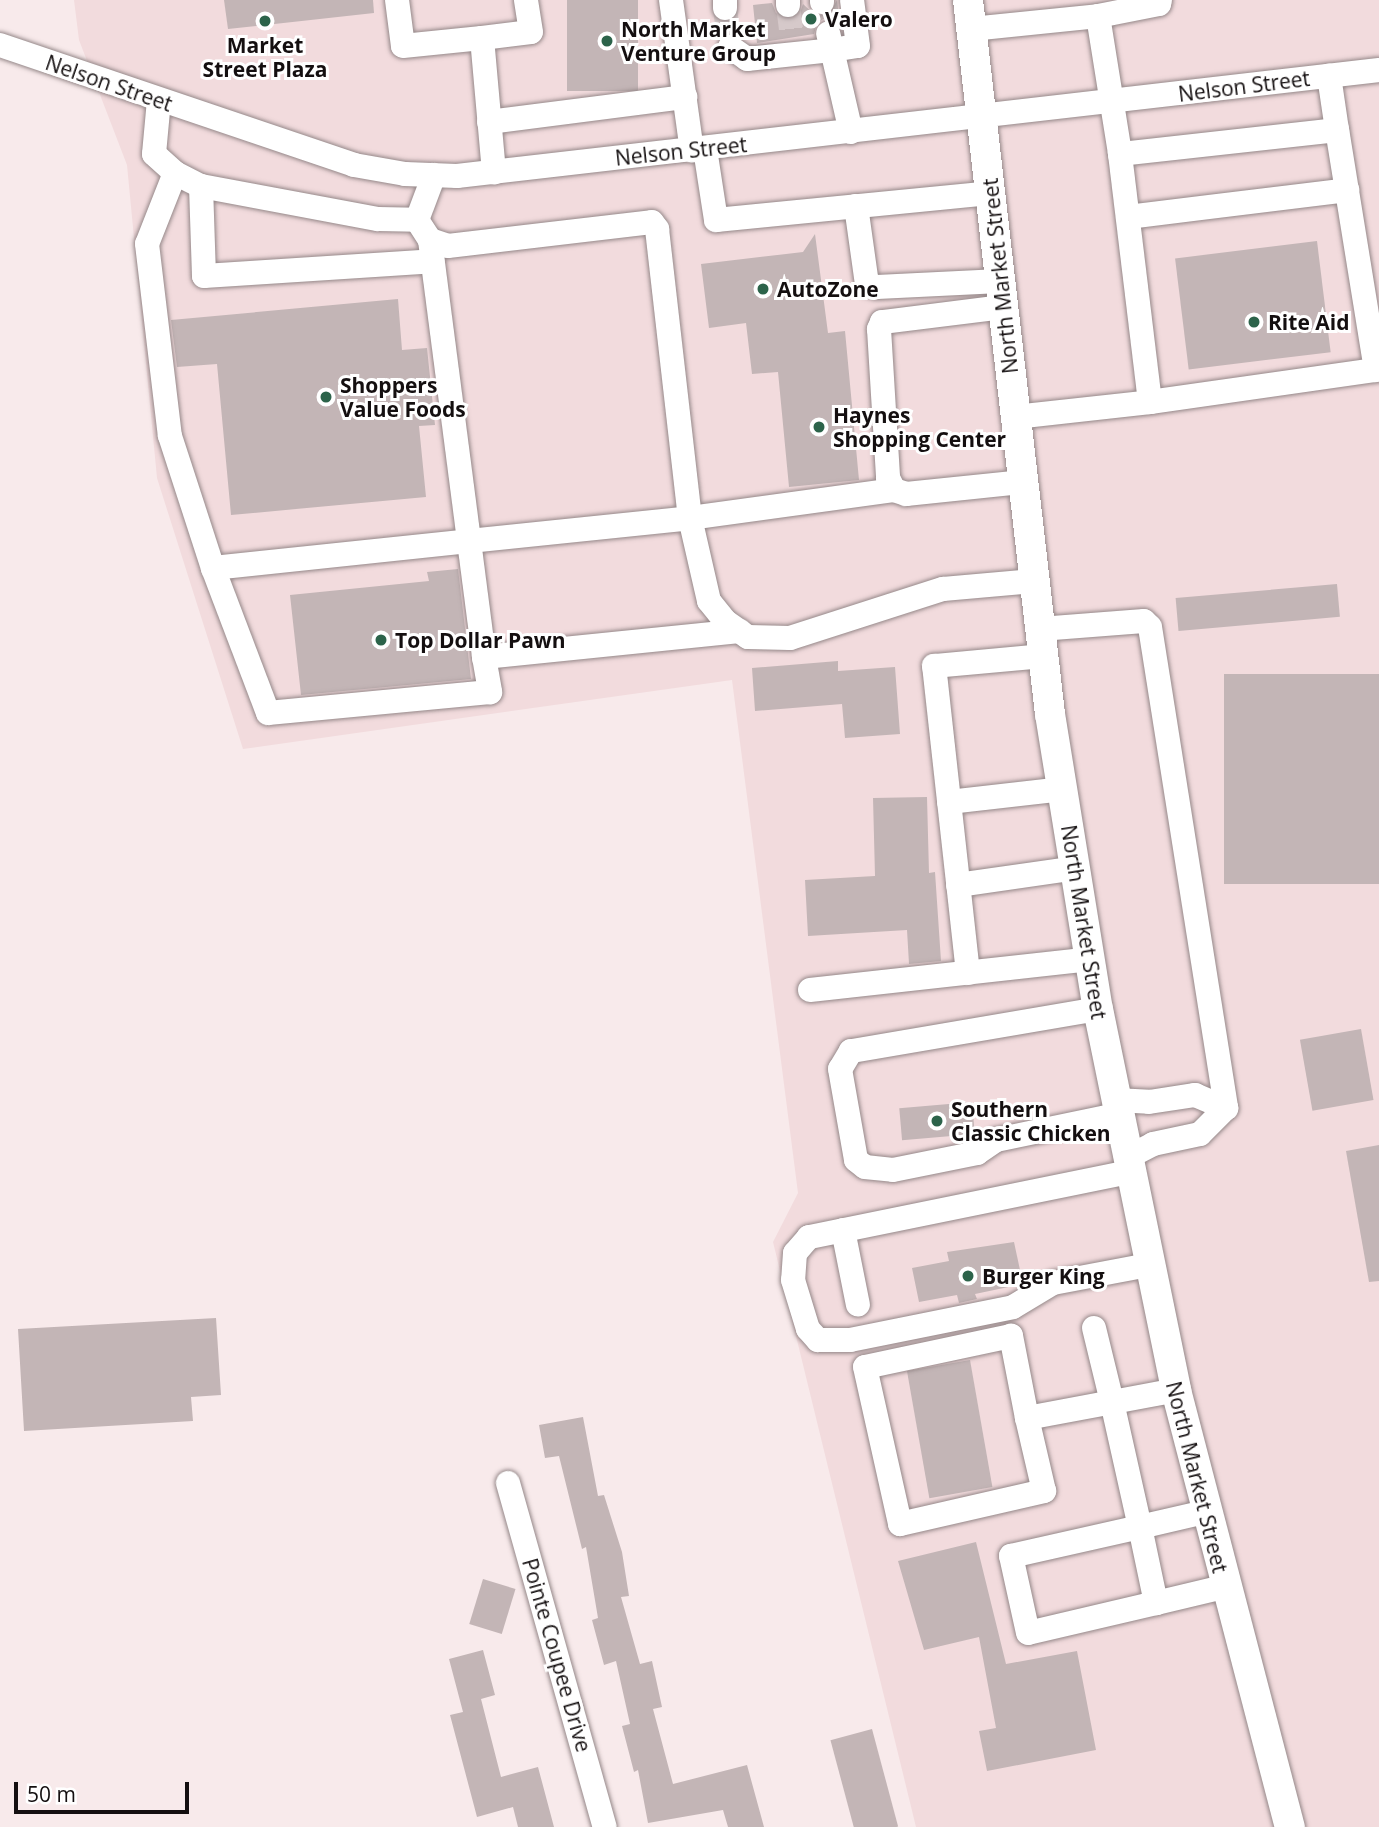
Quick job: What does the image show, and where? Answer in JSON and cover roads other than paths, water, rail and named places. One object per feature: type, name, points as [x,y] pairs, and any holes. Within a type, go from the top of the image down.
[{"type":"main road","name":"North Market Street","points":[[970,14],[1034,581],[1098,1009],[1175,1390],[1223,1587],[1290,1827]]},
{"type":"street","points":[[397,0],[403,46],[531,32],[526,0]]},
{"type":"street","points":[[671,0],[685,97],[716,220],[990,193]]},
{"type":"street","points":[[738,53],[830,41],[858,46],[852,0]]},
{"type":"street","points":[[970,14],[1096,10],[1160,4],[1160,0]]},
{"type":"street","points":[[1096,10],[1120,153],[1150,402]]},
{"type":"street","points":[[482,37],[494,172]]},
{"type":"street","points":[[830,41],[851,132]]},
{"type":"street","name":"Nelson Street","points":[[0,45],[354,165],[434,175],[494,172],[698,150],[1379,70]]},
{"type":"street","points":[[1015,417],[1150,402],[1376,370],[1329,76]]},
{"type":"street","points":[[489,122],[685,97]]},
{"type":"street","points":[[159,100],[154,154],[175,173],[201,186],[378,219],[427,240],[449,246],[652,222],[657,229],[690,519],[709,601],[748,637],[790,638],[943,589],[1034,581]]},
{"type":"street","points":[[1120,153],[1337,130]]},
{"type":"street","points":[[175,173],[147,244],[170,436],[213,568],[268,713],[490,692],[427,240],[434,175]]},
{"type":"street","points":[[201,186],[204,276],[427,240]]},
{"type":"street","points":[[1128,217],[1347,190]]},
{"type":"street","points":[[856,206],[867,284],[877,287],[1002,294]]},
{"type":"street","points":[[894,490],[888,478],[879,328],[882,322],[1002,294]]},
{"type":"street","points":[[213,568],[690,519],[894,490],[906,494],[1023,482]]},
{"type":"street","points":[[968,973],[934,666],[1144,621],[1150,627],[1226,1108]]},
{"type":"street","points":[[484,657],[740,631]]},
{"type":"street","points":[[949,803],[1063,789]]},
{"type":"street","points":[[958,885],[1076,869]]},
{"type":"street","points":[[810,990],[1090,959]]},
{"type":"street","points":[[1098,1009],[851,1051],[840,1069],[856,1160],[865,1167],[893,1170],[977,1153],[996,1140],[1116,1107],[1195,1095],[1226,1108]]},
{"type":"street","points":[[1148,1265],[1053,1283],[1013,1307],[850,1340],[818,1340],[808,1329],[793,1280],[795,1253],[809,1237],[1128,1165],[1153,1144],[1200,1134],[1226,1108]]},
{"type":"street","points":[[843,1230],[858,1305]]},
{"type":"street","points":[[1094,1328],[1156,1603]]},
{"type":"street","points":[[1011,1336],[1027,1418],[1044,1491],[900,1524],[865,1367],[1011,1336]]},
{"type":"street","points":[[1027,1418],[1175,1390]]},
{"type":"street","name":"Pointe Coupee Drive","points":[[508,1483],[605,1827]]},
{"type":"street","points":[[1205,1512],[1010,1556],[1028,1633],[1223,1587]]},
{"type":"tunnel","points":[[788,5],[792,37]]},
{"type":"tunnel","points":[[725,8],[730,47]]},
{"type":"place","name":"Valero","points":[[811,19]]},
{"type":"place","name":"Market Street Plaza","points":[[265,21]]},
{"type":"place","name":"North Market Venture Group","points":[[607,41]]},
{"type":"place","name":"AutoZone","points":[[763,289]]},
{"type":"place","name":"Rite Aid","points":[[1254,322]]},
{"type":"place","name":"Shoppers Value Foods","points":[[326,397]]},
{"type":"place","name":"Haynes Shopping Center","points":[[819,427]]},
{"type":"place","name":"Top Dollar Pawn","points":[[381,640]]},
{"type":"place","name":"Southern Classic Chicken","points":[[937,1121]]},
{"type":"place","name":"Burger King","points":[[968,1276]]}]
